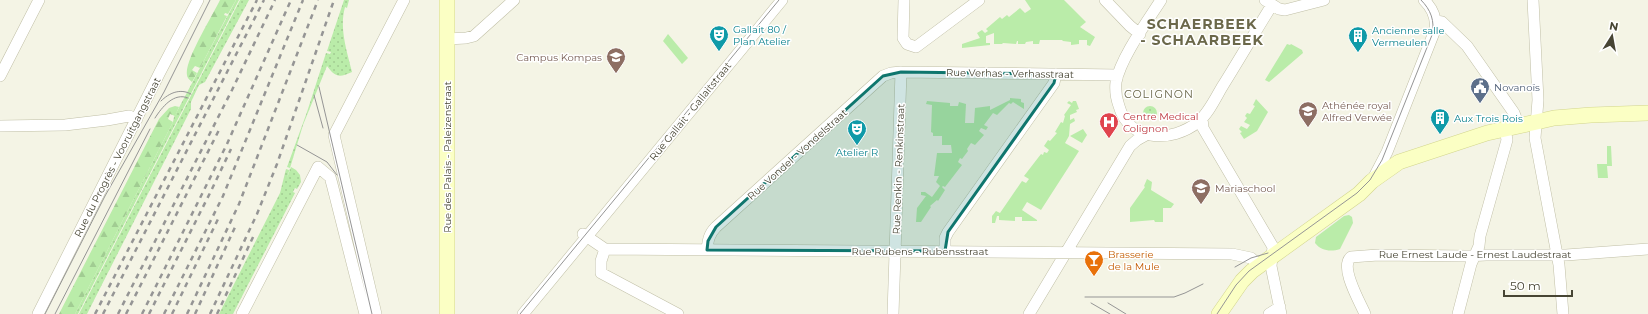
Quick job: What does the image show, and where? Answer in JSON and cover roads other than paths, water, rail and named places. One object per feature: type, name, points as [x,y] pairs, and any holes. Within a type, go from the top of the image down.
[{"type":"street","points":[[0,76],[39,0]]},
{"type":"street","name":"Rue du Progrès - Vooruitgangstraat","points":[[38,314],[136,119],[198,0]]},
{"type":"street","points":[[376,314],[334,135],[404,0]]},
{"type":"street","name":"Rue des Palais - Paleizenstraat","points":[[446,314],[447,0]]},
{"type":"street","points":[[447,39],[474,36],[514,0]]},
{"type":"street","name":"Rue Gallait - Gallaitstraat","points":[[523,314],[585,235],[598,222],[782,0]]},
{"type":"street","points":[[904,0],[904,41],[910,46],[919,46],[979,0]]},
{"type":"street","points":[[1106,0],[1130,26],[1140,34]]},
{"type":"street","points":[[1161,0],[1140,34],[1118,75],[1116,96],[1120,112],[1132,128],[1151,136],[1172,135],[1181,132],[1202,118],[1269,2],[1285,10],[1324,0]]},
{"type":"street","points":[[1372,181],[1388,152],[1435,30],[1436,21],[1432,10],[1424,0]]},
{"type":"street","points":[[1533,0],[1538,96],[1535,138],[1557,255],[1563,314]]},
{"type":"street","points":[[1436,21],[1442,22],[1467,46],[1514,113],[1512,127],[1480,236],[1479,246],[1471,264],[1458,314]]},
{"type":"street","name":"Rue Verhas - Verhasstraat","points":[[901,72],[1118,75]]},
{"type":"street","name":"Rue Vondel - Vondelstraat","points":[[707,250],[711,232],[716,227],[883,76],[890,73],[901,72]]},
{"type":"street","name":"Rue Renkin - Renkinstraat","points":[[893,314],[901,72]]},
{"type":"street","points":[[944,252],[945,238],[948,232],[1054,83],[1056,74]]},
{"type":"street","points":[[1219,314],[1242,281],[1259,265],[1359,194],[1372,181],[1399,162],[1512,127],[1536,122],[1568,117],[1648,113]]},
{"type":"street","points":[[0,126],[65,125],[129,116],[136,119]]},
{"type":"street","points":[[1202,118],[1203,128],[1273,247],[1272,266],[1280,310],[1269,314]]},
{"type":"street","points":[[1130,146],[1132,128]]},
{"type":"street","points":[[1029,314],[1130,146],[1146,135]]},
{"type":"street","points":[[1388,152],[1389,159],[1399,162]]},
{"type":"street","points":[[242,314],[318,167],[330,177],[365,314]]},
{"type":"street","points":[[585,235],[606,249],[601,261],[601,273],[678,314]]},
{"type":"street","name":"Rue Gallait - Gallaitstraat","points":[[515,314],[572,244],[585,235]]},
{"type":"street","name":"Rue Rubens - Rubensstraat","points":[[606,249],[1237,254],[1252,258],[1259,265]]},
{"type":"street","name":"Rue Ernest Laude - Ernest Laudestraat","points":[[1365,314],[1348,276],[1347,265],[1350,258],[1378,255],[1557,255],[1648,249]]},
{"type":"tram line","points":[[45,314],[105,196],[164,92],[210,0]]},
{"type":"tram line","points":[[520,314],[779,0]]},
{"type":"tram line","points":[[1217,314],[1236,285],[1249,271],[1357,193],[1370,180],[1382,160],[1432,35],[1433,25],[1430,12],[1421,0]]},
{"type":"tram line","points":[[319,87],[372,314]]},
{"type":"tram line","points":[[161,101],[179,91],[191,94]]},
{"type":"tram line","points":[[314,95],[323,128]]},
{"type":"tram line","points":[[155,118],[161,109],[173,99],[178,97],[188,98]]},
{"type":"tram line","points":[[55,314],[150,129]]},
{"type":"tram line","points":[[297,145],[327,162],[337,175]]},
{"type":"tram line","points":[[1235,267],[1251,258],[1268,253]]},
{"type":"tram line","points":[[1085,297],[1174,297],[1203,284]]},
{"type":"tram line","points":[[1091,303],[1110,314]]},
{"type":"tram line","points":[[1108,303],[1126,314]]},
{"type":"railway","points":[[95,314],[257,0]]},
{"type":"railway","points":[[103,314],[264,0]]},
{"type":"railway","points":[[118,314],[232,90],[275,0]]},
{"type":"railway","points":[[142,314],[227,144],[291,0]]},
{"type":"railway","points":[[164,314],[223,196],[303,0]]},
{"type":"railway","points":[[187,314],[239,204],[318,0]]},
{"type":"railway","points":[[210,314],[257,214],[277,164],[334,0]]},
{"type":"railway","points":[[126,314],[220,128]]},
{"type":"railway","points":[[149,314],[231,149]]},
{"type":"railway","points":[[172,314],[220,215]]},
{"type":"railway","points":[[195,314],[236,225]]},
{"type":"railway","points":[[217,314],[254,235]]},
{"type":"place","name":"Gallait 80 / Plan Atelier","points":[[719,52]]},
{"type":"place","name":"Ancienne salle Vermeulen","points":[[1358,53]]},
{"type":"place","name":"Campus Kompas","points":[[616,74]]},
{"type":"place","name":"Novanoïs","points":[[1480,104]]},
{"type":"place","name":"Athénée royal Alfred Verwée","points":[[1308,128]]},
{"type":"place","name":"Aux Trois Rois","points":[[1440,135]]},
{"type":"place","name":"Centre Medical Colignon","points":[[1109,139]]},
{"type":"place","name":"Atelier R","points":[[857,146]]},
{"type":"place","name":"Mariaschool","points":[[1201,205]]},
{"type":"place","name":"Brasserie de la Mule","points":[[1094,277]]},
{"type":"district","name":"SCHAERBEEK - SCHAARBEEK","points":[[1202,32]]},
{"type":"district","name":"COLIGNON","points":[[1159,94]]}]
